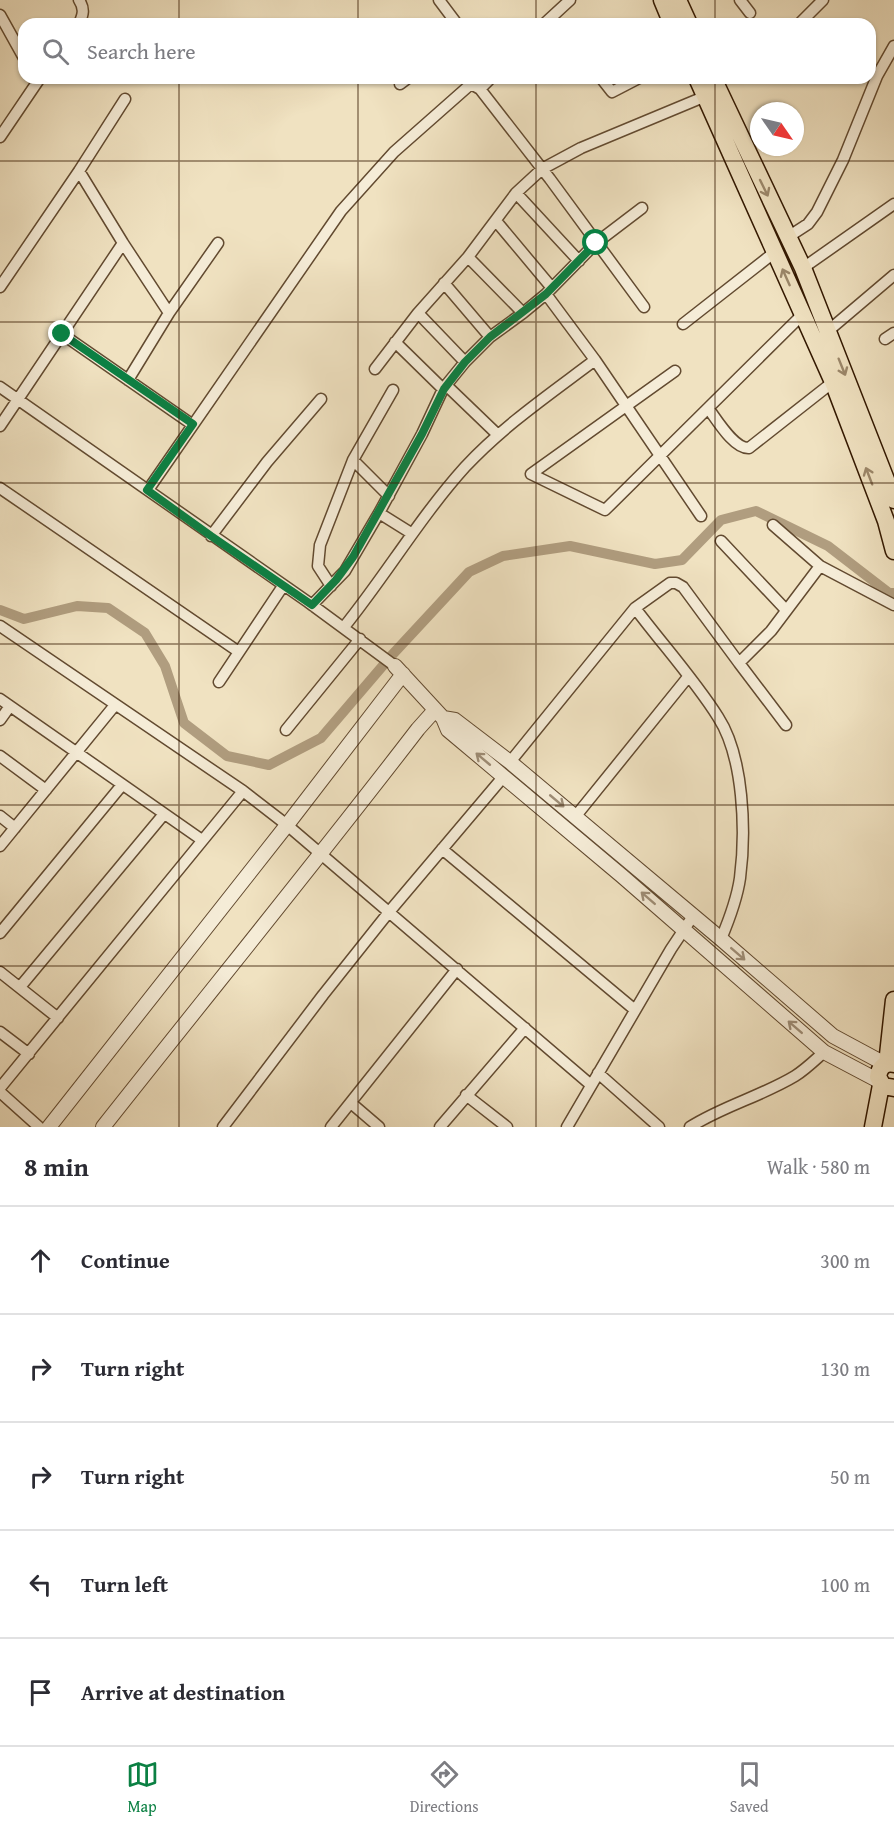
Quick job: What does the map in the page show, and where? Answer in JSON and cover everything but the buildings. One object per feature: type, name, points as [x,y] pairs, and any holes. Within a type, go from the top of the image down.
[{"type":"main road","points":[[662,0],[670,18]]},
{"type":"main road","points":[[678,0],[686,18]]},
{"type":"main road","points":[[700,84],[833,382],[893,542]]},
{"type":"main road","points":[[716,84],[803,268],[894,501]]},
{"type":"main road","points":[[883,1127],[886,1086],[878,1072],[889,1064],[894,1000]]},
{"type":"main road","points":[[873,1127],[886,1086]]},
{"type":"street","points":[[79,0],[83,14],[81,18]]},
{"type":"street","points":[[439,0],[453,18]]},
{"type":"street","points":[[550,18],[570,0]]},
{"type":"street","points":[[740,0],[750,13]]},
{"type":"street","points":[[805,18],[823,0]]},
{"type":"street","points":[[0,15],[18,47]]},
{"type":"street","points":[[876,78],[894,46]]},
{"type":"street","points":[[0,137],[35,84]]},
{"type":"street","points":[[480,89],[485,84]]},
{"type":"street","points":[[606,84],[612,92],[627,84]]},
{"type":"street","points":[[788,237],[808,224],[817,212],[843,160],[874,84]]},
{"type":"street","points":[[147,490],[341,211],[394,152],[467,87],[474,85],[480,89],[644,307]]},
{"type":"street","points":[[375,369],[418,313],[468,257],[516,193],[542,169],[581,148],[706,96]]},
{"type":"street","points":[[0,286],[125,99]]},
{"type":"street","points":[[79,171],[169,313]]},
{"type":"street","points":[[516,193],[579,261]]},
{"type":"street","points":[[803,268],[894,204]]},
{"type":"street","points":[[312,605],[345,571],[422,434],[445,387],[465,362],[490,337],[549,291],[596,243],[642,208]]},
{"type":"street","points":[[496,221],[549,291],[701,516]]},
{"type":"street","points":[[0,426],[123,243]]},
{"type":"street","points":[[128,380],[169,313],[218,243]]},
{"type":"street","points":[[683,324],[775,252]]},
{"type":"street","points":[[468,257],[523,313]]},
{"type":"street","points":[[828,331],[894,274]]},
{"type":"street","points":[[444,283],[490,337]]},
{"type":"street","points":[[418,313],[465,362]]},
{"type":"street","points":[[675,371],[531,474],[605,510],[803,314]]},
{"type":"street","points":[[62,334],[193,424]]},
{"type":"street","points":[[395,342],[498,435]]},
{"type":"street","points":[[344,627],[393,563],[411,533],[465,468],[518,418],[595,360]]},
{"type":"street","points":[[708,408],[736,444],[750,448],[833,382]]},
{"type":"street","points":[[0,387],[360,639],[394,666],[439,714],[448,730],[824,1052],[886,1086]]},
{"type":"street","points":[[331,586],[318,566],[320,545],[353,460],[393,390]]},
{"type":"street","points":[[211,536],[267,462],[321,399]]},
{"type":"street","points":[[353,460],[388,496]]},
{"type":"street","points":[[0,488],[239,652]]},
{"type":"street","points":[[379,513],[411,533]]},
{"type":"street","points":[[773,525],[820,566],[894,605]]},
{"type":"street","points":[[722,541],[786,610]]},
{"type":"street","points":[[739,663],[771,631],[820,566]]},
{"type":"street","points":[[510,762],[634,608],[670,583],[683,587],[786,725]]},
{"type":"street","points":[[219,682],[283,586]]},
{"type":"street","points":[[634,608],[719,718],[729,741],[739,778],[742,819],[740,878],[731,915],[721,939]]},
{"type":"street","points":[[0,626],[243,791],[287,825],[591,1085]]},
{"type":"street","points":[[286,730],[360,639]]},
{"type":"street","points":[[49,1127],[287,825],[394,666]]},
{"type":"street","points":[[575,817],[688,677]]},
{"type":"street","points":[[0,699],[202,840]]},
{"type":"street","points":[[0,846],[115,705]]},
{"type":"street","points":[[0,720],[10,706]]},
{"type":"street","points":[[439,714],[455,720],[510,762],[833,1036],[889,1064]]},
{"type":"street","points":[[103,1127],[322,854],[418,729],[439,714]]},
{"type":"street","points":[[0,756],[46,790]]},
{"type":"street","points":[[223,1127],[322,995],[504,776]]},
{"type":"street","points":[[0,933],[122,785]]},
{"type":"street","points":[[0,1088],[243,791]]},
{"type":"street","points":[[20,987],[164,813]]},
{"type":"street","points":[[0,816],[15,828]]},
{"type":"street","points":[[442,849],[635,1010]]},
{"type":"street","points":[[567,1127],[683,929],[693,916]]},
{"type":"street","points":[[331,1127],[458,969]]},
{"type":"street","points":[[0,972],[58,1018]]},
{"type":"street","points":[[440,1127],[525,1028]]},
{"type":"street","points":[[0,1032],[29,1054]]},
{"type":"street","points":[[690,1127],[720,1110],[773,1088],[798,1074],[824,1052]]},
{"type":"street","points":[[598,1073],[659,1127]]},
{"type":"street","points":[[0,1092],[39,1127]]},
{"type":"street","points":[[466,1095],[507,1127]]},
{"type":"street","points":[[351,1103],[379,1127]]},
{"type":"waterway","points":[[0,610],[24,619],[77,606],[108,608],[145,633],[165,666],[184,723],[227,756],[269,765],[321,738],[392,655],[469,572],[503,556],[570,546],[655,564],[682,560],[721,520],[756,511],[828,546],[889,593],[894,593]]},
{"type":"route","points":[[62,334],[193,424],[147,490],[312,605],[345,571],[422,434],[444,389],[465,362],[490,337],[546,294],[596,243]]}]
